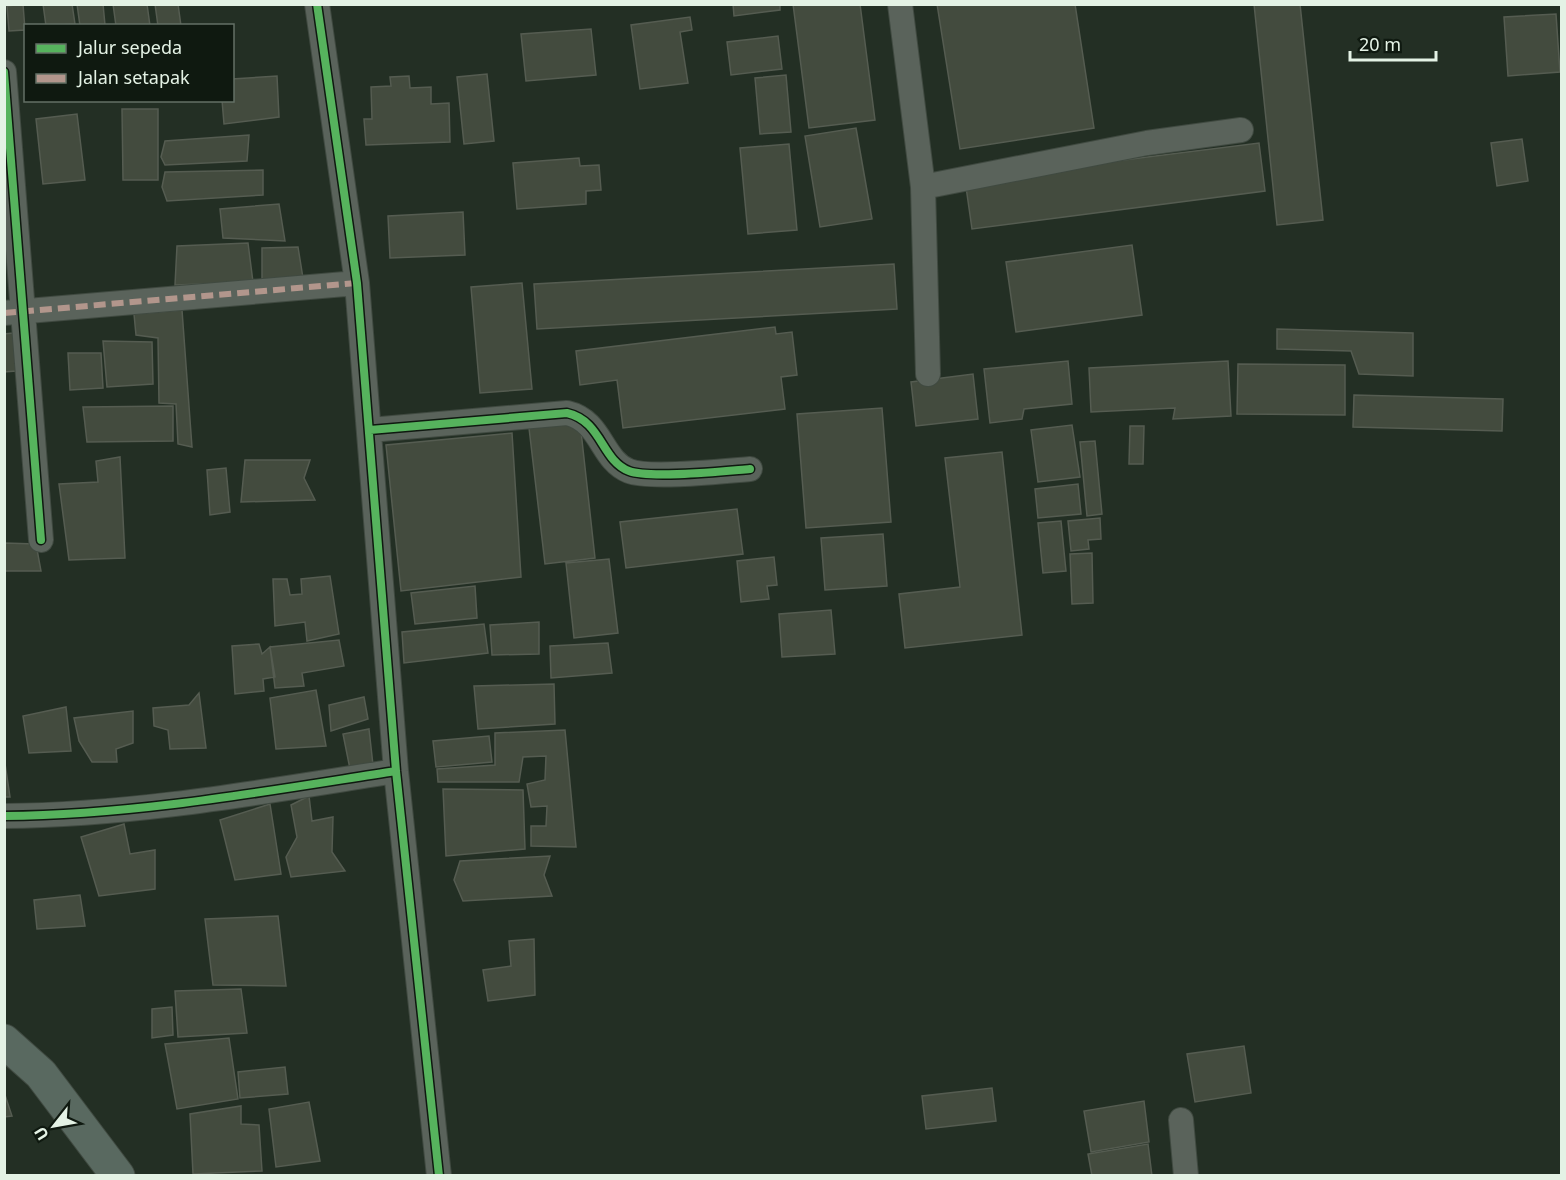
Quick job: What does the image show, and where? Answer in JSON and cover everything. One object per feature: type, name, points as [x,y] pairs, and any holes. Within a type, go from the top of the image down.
[{"type":"main road","points":[[4,1041],[41,1074],[118,1176]]},
{"type":"street","points":[[317,4],[357,283],[396,771],[439,1176]]},
{"type":"street","points":[[900,4],[923,187],[928,374]]},
{"type":"street","points":[[4,72],[14,313],[41,540]]},
{"type":"street","points":[[923,187],[1147,143],[1241,130]]},
{"type":"street","points":[[14,313],[357,283]]},
{"type":"street","points":[[370,430],[567,413],[576,415],[594,428],[613,459],[630,471],[672,474],[750,469]]},
{"type":"street","points":[[4,816],[65,815],[217,798],[396,771]]},
{"type":"street","points":[[1181,1120],[1186,1176]]},
{"type":"building","points":[[23,4],[24,30],[9,31],[7,6]]},
{"type":"building","points":[[43,4],[72,4],[75,24],[46,24]]},
{"type":"building","points":[[77,4],[103,4],[105,24],[80,24]]},
{"type":"building","points":[[113,4],[147,4],[150,24],[116,24]]},
{"type":"building","points":[[155,4],[178,4],[181,24],[158,24]]},
{"type":"building","points":[[733,4],[780,4],[780,10],[734,16]]},
{"type":"building","points":[[793,4],[860,4],[875,120],[809,128]]},
{"type":"building","points":[[937,4],[1075,4],[1094,128],[960,149]]},
{"type":"building","points":[[1254,4],[1300,4],[1323,220],[1277,225]]},
{"type":"building","points":[[1556,14],[1560,72],[1508,76],[1504,17]]},
{"type":"building","points":[[690,17],[692,30],[680,32],[688,83],[640,89],[631,25]]},
{"type":"building","points":[[591,29],[596,75],[526,81],[521,34]]},
{"type":"building","points":[[778,36],[782,69],[731,75],[727,42]]},
{"type":"building","points":[[487,74],[494,141],[464,144],[457,77]]},
{"type":"building","points":[[786,75],[791,132],[760,134],[755,78]]},
{"type":"building","points":[[277,76],[279,117],[224,124],[222,102],[234,102],[234,79]]},
{"type":"building","points":[[409,76],[410,88],[431,87],[431,104],[449,103],[450,142],[366,145],[364,119],[372,119],[371,87],[391,86],[390,77]]},
{"type":"building","points":[[122,109],[158,109],[158,180],[123,180]]},
{"type":"building","points":[[77,114],[85,180],[43,184],[36,119]]},
{"type":"building","points":[[856,128],[872,219],[820,227],[805,136]]},
{"type":"building","points":[[249,135],[247,161],[165,165],[161,157],[165,141]]},
{"type":"building","points":[[1522,139],[1528,181],[1497,186],[1491,143]]},
{"type":"building","points":[[1259,143],[1265,191],[972,229],[965,180]]},
{"type":"building","points":[[789,144],[797,230],[748,234],[740,148]]},
{"type":"building","points":[[579,158],[580,166],[599,165],[601,190],[586,191],[586,204],[517,209],[513,163]]},
{"type":"building","points":[[263,170],[263,195],[167,201],[162,187],[165,172]]},
{"type":"building","points":[[279,204],[285,241],[223,238],[220,209]]},
{"type":"building","points":[[463,212],[465,255],[390,258],[388,216]]},
{"type":"building","points":[[248,243],[253,282],[175,285],[177,246]]},
{"type":"building","points":[[1132,245],[1142,315],[1016,332],[1006,262]]},
{"type":"building","points":[[298,247],[303,278],[262,282],[262,248]]},
{"type":"building","points":[[894,264],[897,309],[537,329],[534,284]]},
{"type":"building","points":[[522,283],[532,389],[480,393],[471,287]]},
{"type":"building","points":[[182,310],[192,447],[178,444],[176,404],[159,403],[158,338],[136,335],[134,314]]},
{"type":"building","points":[[775,327],[776,334],[792,332],[797,375],[781,377],[785,409],[623,428],[617,380],[580,385],[576,351]]},
{"type":"building","points":[[1277,329],[1413,333],[1413,376],[1359,374],[1351,351],[1277,349]]},
{"type":"building","points":[[13,333],[16,371],[4,372],[4,334]]},
{"type":"building","points":[[103,341],[152,342],[153,384],[107,387]]},
{"type":"building","points":[[68,353],[101,353],[103,388],[70,390]]},
{"type":"building","points":[[1068,361],[1072,404],[1024,409],[1022,419],[990,423],[984,369]]},
{"type":"building","points":[[1228,361],[1231,416],[1173,419],[1175,408],[1091,412],[1089,368]]},
{"type":"building","points":[[1238,364],[1345,365],[1345,415],[1237,414]]},
{"type":"building","points":[[973,374],[978,419],[916,426],[911,382]]},
{"type":"building","points":[[1354,395],[1503,399],[1502,431],[1353,427]]},
{"type":"building","points":[[173,406],[173,441],[87,442],[83,407]]},
{"type":"building","points":[[882,408],[891,522],[806,528],[797,414]]},
{"type":"building","points":[[580,422],[595,558],[545,564],[529,428]]},
{"type":"building","points":[[1072,425],[1080,477],[1038,482],[1031,430]]},
{"type":"building","points":[[1130,426],[1144,426],[1143,464],[1129,464]]},
{"type":"building","points":[[512,433],[521,577],[401,591],[386,445]]},
{"type":"building","points":[[1095,441],[1102,514],[1087,516],[1080,442]]},
{"type":"building","points":[[1002,452],[1022,635],[905,648],[899,594],[960,587],[945,458]]},
{"type":"building","points":[[120,457],[125,558],[69,560],[59,484],[98,482],[96,461]]},
{"type":"building","points":[[245,460],[310,460],[304,478],[315,500],[241,502]]},
{"type":"building","points":[[226,468],[230,512],[210,515],[207,470]]},
{"type":"building","points":[[1078,484],[1081,514],[1038,518],[1035,489]]},
{"type":"building","points":[[737,509],[743,554],[626,568],[620,522]]},
{"type":"building","points":[[1100,518],[1101,539],[1088,540],[1089,549],[1071,551],[1068,521]]},
{"type":"building","points":[[1061,521],[1066,571],[1043,573],[1038,523]]},
{"type":"building","points":[[883,534],[887,586],[825,590],[821,538]]},
{"type":"building","points":[[4,543],[36,544],[41,571],[4,571]]},
{"type":"building","points":[[1092,553],[1093,603],[1072,604],[1070,554]]},
{"type":"building","points":[[774,557],[777,585],[767,586],[769,599],[741,602],[737,561]]},
{"type":"building","points":[[609,559],[618,633],[574,638],[566,563]]},
{"type":"building","points":[[330,576],[339,634],[307,641],[305,622],[275,626],[273,579],[287,579],[290,595],[302,594],[301,579]]},
{"type":"building","points":[[475,586],[477,618],[415,624],[411,593]]},
{"type":"building","points":[[831,610],[835,654],[782,657],[779,614]]},
{"type":"building","points":[[539,622],[539,654],[492,655],[490,625]]},
{"type":"building","points":[[484,624],[488,653],[404,663],[402,632]]},
{"type":"building","points":[[339,640],[344,666],[302,673],[304,686],[275,688],[270,647]]},
{"type":"building","points":[[608,643],[612,673],[551,678],[550,646]]},
{"type":"building","points":[[259,644],[262,654],[270,647],[275,677],[263,679],[264,691],[235,694],[232,646]]},
{"type":"building","points":[[554,684],[555,724],[478,729],[474,686]]},
{"type":"building","points":[[316,690],[326,746],[276,749],[270,698]]},
{"type":"building","points":[[199,693],[206,748],[170,749],[168,730],[154,726],[153,708],[189,705]]},
{"type":"building","points":[[364,697],[368,719],[331,731],[329,705]]},
{"type":"building","points":[[66,707],[71,751],[29,753],[23,716]]},
{"type":"building","points":[[133,711],[133,743],[116,749],[117,762],[92,762],[79,741],[74,718]]},
{"type":"building","points":[[369,729],[373,765],[350,769],[343,734]]},
{"type":"building","points":[[565,730],[576,847],[531,846],[531,826],[546,826],[547,806],[531,807],[527,784],[545,780],[546,756],[523,757],[519,782],[438,782],[437,769],[495,765],[495,733]]},
{"type":"building","points":[[489,736],[492,762],[436,767],[433,741]]},
{"type":"building","points":[[4,757],[10,797],[4,797]]},
{"type":"building","points":[[443,789],[523,790],[525,849],[446,856]]},
{"type":"building","points":[[309,796],[312,821],[333,817],[332,852],[345,871],[291,877],[286,857],[297,837],[291,805]]},
{"type":"building","points":[[270,804],[281,874],[235,880],[220,820]]},
{"type":"building","points":[[124,824],[130,854],[155,850],[155,889],[99,896],[81,837]]},
{"type":"building","points":[[550,856],[544,875],[552,896],[463,901],[454,880],[460,861]]},
{"type":"building","points":[[80,895],[85,926],[37,929],[34,900]]},
{"type":"building","points":[[278,916],[286,986],[213,985],[205,919]]},
{"type":"building","points":[[534,939],[535,995],[488,1001],[483,970],[511,966],[509,941]]},
{"type":"building","points":[[241,989],[247,1033],[178,1037],[175,991]]},
{"type":"building","points":[[172,1007],[173,1035],[152,1038],[152,1009]]},
{"type":"building","points":[[229,1038],[238,1099],[177,1109],[165,1044]]},
{"type":"building","points":[[1244,1046],[1251,1093],[1195,1102],[1187,1054]]},
{"type":"building","points":[[285,1067],[288,1094],[240,1098],[238,1072]]},
{"type":"building","points":[[992,1088],[996,1121],[926,1129],[922,1096]]},
{"type":"building","points":[[4,1092],[12,1116],[4,1117]]},
{"type":"building","points":[[1144,1101],[1149,1142],[1091,1152],[1084,1111]]},
{"type":"building","points":[[309,1102],[320,1161],[276,1167],[269,1109]]},
{"type":"building","points":[[241,1106],[241,1124],[259,1125],[262,1171],[193,1174],[190,1114]]},
{"type":"building","points":[[1148,1144],[1152,1176],[1092,1176],[1088,1154]]},
{"type":"marked path","points":[[4,313],[357,283]]},
{"type":"cycle path","points":[[317,4],[357,283],[396,771],[439,1176]]},
{"type":"cycle path","points":[[4,72],[41,540]]},
{"type":"cycle path","points":[[370,430],[567,413],[579,417],[588,424],[612,458],[629,471],[670,474],[750,469]]},
{"type":"cycle path","points":[[4,816],[53,815],[152,807],[396,771]]}]
